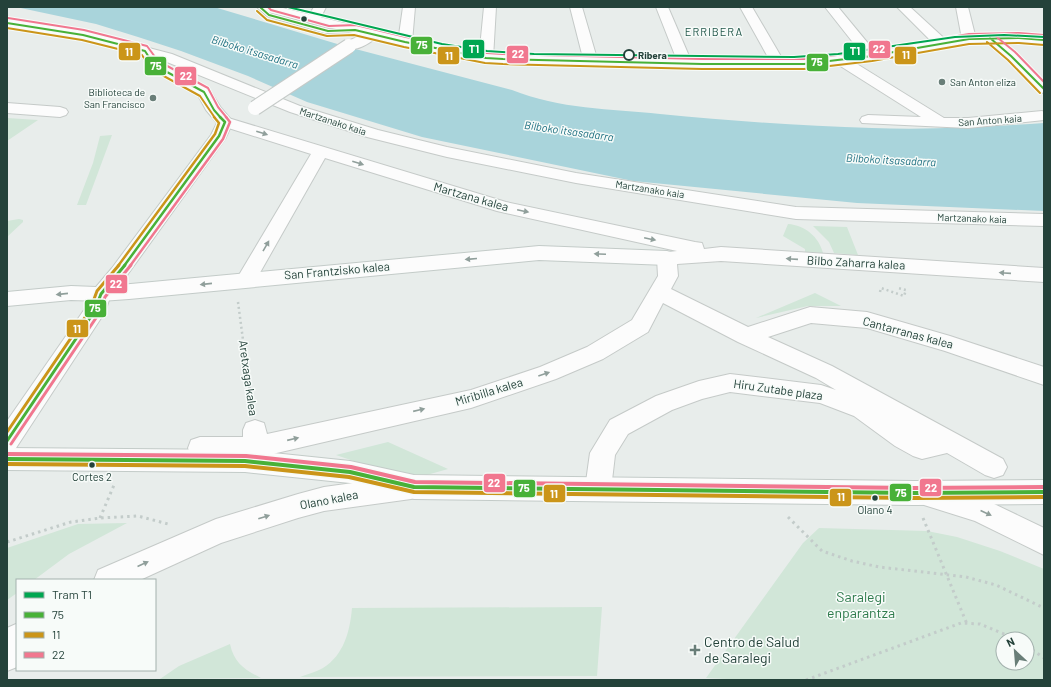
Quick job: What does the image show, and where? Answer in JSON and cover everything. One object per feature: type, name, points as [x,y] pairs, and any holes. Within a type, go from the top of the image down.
[{"type":"street","points":[[264,7],[317,13],[355,30],[405,42],[486,58],[591,62],[804,64],[871,56],[969,39],[990,38],[1043,41]]},
{"type":"street","points":[[405,42],[409,7]]},
{"type":"street","points":[[486,58],[490,7]]},
{"type":"street","points":[[576,7],[591,62]]},
{"type":"street","points":[[662,7],[685,63]]},
{"type":"street","points":[[746,7],[779,64]]},
{"type":"street","points":[[831,7],[871,56]]},
{"type":"street","points":[[903,7],[941,43]]},
{"type":"street","points":[[962,7],[969,39]]},
{"type":"street","name":"Martzanako kaia","points":[[7,23],[82,35],[167,57],[260,102],[321,118],[373,134],[447,152],[576,178],[796,213],[1044,220]]},
{"type":"street","points":[[7,441],[94,312],[101,294],[119,273],[219,136],[225,122],[260,102],[349,46],[366,39],[372,34]]},
{"type":"street","points":[[990,38],[1011,56],[1044,89]]},
{"type":"street","points":[[145,51],[154,65],[204,92],[214,110],[225,122]]},
{"type":"street","points":[[839,59],[939,121]]},
{"type":"street","points":[[7,108],[60,112]]},
{"type":"street","name":"San Anton kaia","points":[[868,120],[968,123],[1042,116]]},
{"type":"street","name":"Martzana kalea","points":[[225,122],[503,207],[721,254]]},
{"type":"street","points":[[271,285],[242,284],[320,151]]},
{"type":"street","name":"San Frantzisko kalea","points":[[7,299],[71,293],[101,294],[242,284],[539,252],[667,258]]},
{"type":"street","name":"Bilbo Zaharra kalea","points":[[667,258],[721,254],[1044,275]]},
{"type":"street","name":"Miribilla kalea","points":[[255,439],[471,399],[548,373],[595,354],[640,326],[668,276],[667,258]]},
{"type":"street","name":"Hiru Zutabe plaza","points":[[659,292],[746,336],[824,372],[994,466]]},
{"type":"street","name":"Cantarranas kalea","points":[[746,336],[810,315],[867,320],[950,344],[1044,376]]},
{"type":"street","name":"Hiru Zutabe plaza","points":[[598,489],[603,453],[619,427],[664,403],[699,390],[730,383],[821,394],[862,409],[904,438],[922,448],[950,442]]},
{"type":"street","points":[[200,448],[255,439]]},
{"type":"street","points":[[7,459],[245,461],[350,472],[414,487]]},
{"type":"street","name":"Olano kalea","points":[[110,579],[216,532],[304,504],[324,499],[414,487],[922,493],[1044,492]]},
{"type":"street","points":[[922,493],[982,511],[1044,542]]},
{"type":"lane","points":[[260,7],[270,15],[328,31],[355,30]]},
{"type":"path","name":"Aretxaga kalea","points":[[242,284],[255,439]]},
{"type":"path","points":[[880,292],[882,288],[904,296],[906,290],[894,287]]},
{"type":"path","points":[[100,518],[116,481]]},
{"type":"path","points":[[7,542],[71,522],[100,518],[138,516],[170,525]]},
{"type":"path","points":[[786,516],[822,551],[852,561],[879,567],[966,577],[996,585],[1044,608]]},
{"type":"path","points":[[927,531],[948,576],[967,624]]},
{"type":"path","points":[[806,680],[961,623],[980,624],[997,631]]},
{"type":"path","points":[[1035,652],[1044,658]]},
{"type":"green space","points":[[7,118],[38,120],[7,141]]},
{"type":"green space","points":[[112,135],[86,205],[77,205],[93,163],[100,136]]},
{"type":"green space","points":[[19,219],[23,220],[23,222],[7,237],[7,221]]},
{"type":"green space","points":[[788,224],[805,229],[815,237],[823,253],[805,252],[805,249],[783,236]]},
{"type":"green space","points":[[813,226],[847,227],[858,255],[834,253],[829,242]]},
{"type":"green space","points":[[815,293],[841,306],[808,306],[756,318]]},
{"type":"green space","points":[[388,442],[448,469],[409,480],[336,455]]},
{"type":"green space","points":[[127,523],[69,554],[35,579],[16,579],[16,594],[7,600],[7,548],[78,524]]},
{"type":"green space","name":"Saralegi enparantza","points":[[819,528],[927,531],[957,537],[1000,551],[1044,569],[1044,680],[748,680],[706,678],[803,543]]},
{"type":"green space","points":[[602,607],[597,676],[300,677],[323,668],[336,656],[345,642],[350,625],[352,608]]},
{"type":"green space","points":[[230,644],[237,661],[245,669],[261,678],[160,679],[179,666]]},
{"type":"water","name":"Bilboko itsasadarra","points":[[16,7],[214,7],[344,46],[567,105],[792,125],[893,129],[980,127],[1044,123],[1044,211],[857,203],[633,181],[422,137],[307,102],[248,76],[138,37],[96,24]]},
{"type":"tram line","name":"T1","points":[[288,7],[442,44],[487,51],[534,54],[794,57],[838,54],[955,37],[1004,35],[1044,37]]},
{"type":"transit line","name":"75","points":[[260,7],[269,15],[328,31],[355,30],[405,42],[486,58],[503,59],[702,64],[804,64],[871,56],[969,39],[1019,38],[1044,40]]},
{"type":"transit line","name":"22","points":[[268,7],[271,10],[329,26],[356,25],[406,37],[487,53],[503,54],[702,59],[804,59],[870,51],[969,34],[1019,33],[1044,35]]},
{"type":"transit line","name":"11","points":[[257,11],[267,20],[327,36],[354,35],[404,47],[485,63],[503,64],[702,69],[804,69],[872,61],[969,44],[1019,43],[1044,45]]},
{"type":"transit line","name":"22","points":[[8,18],[84,30],[147,46],[158,61],[208,88],[218,107],[230,122],[223,139],[123,276],[105,297],[98,315],[11,444]]},
{"type":"transit line","name":"75","points":[[7,23],[83,35],[145,51],[154,65],[204,92],[214,110],[225,122],[219,136],[119,273],[101,294],[94,312],[7,441]]},
{"type":"transit line","name":"11","points":[[7,28],[82,40],[142,55],[151,69],[200,96],[210,113],[219,123],[215,134],[115,270],[97,291],[90,310],[7,432]]},
{"type":"transit line","name":"22","points":[[993,34],[1015,52],[1044,82]]},
{"type":"transit line","name":"75","points":[[990,38],[1011,56],[1044,89]]},
{"type":"transit line","name":"11","points":[[987,42],[1008,60],[1040,93]]},
{"type":"transit line","name":"22","points":[[7,454],[246,456],[351,467],[415,482],[914,488],[1044,487]]},
{"type":"transit line","name":"75","points":[[7,459],[245,461],[350,472],[414,487],[914,493],[1044,492]]},
{"type":"transit line","name":"11","points":[[7,464],[245,466],[349,477],[414,492],[914,498],[1044,497]]},
{"type":"place","name":"Ribera","points":[[629,55]]},
{"type":"place","name":"San Anton eliza","points":[[942,82]]},
{"type":"place","name":"Biblioteca de San Francisco","points":[[153,98]]},
{"type":"place","name":"Cortes 2","points":[[92,465]]},
{"type":"place","name":"Olano 4","points":[[875,498]]},
{"type":"place","name":"Centro de Salud de Saralegi","points":[[695,650]]},
{"type":"district","name":"ERRIBERA","points":[[714,32]]}]
